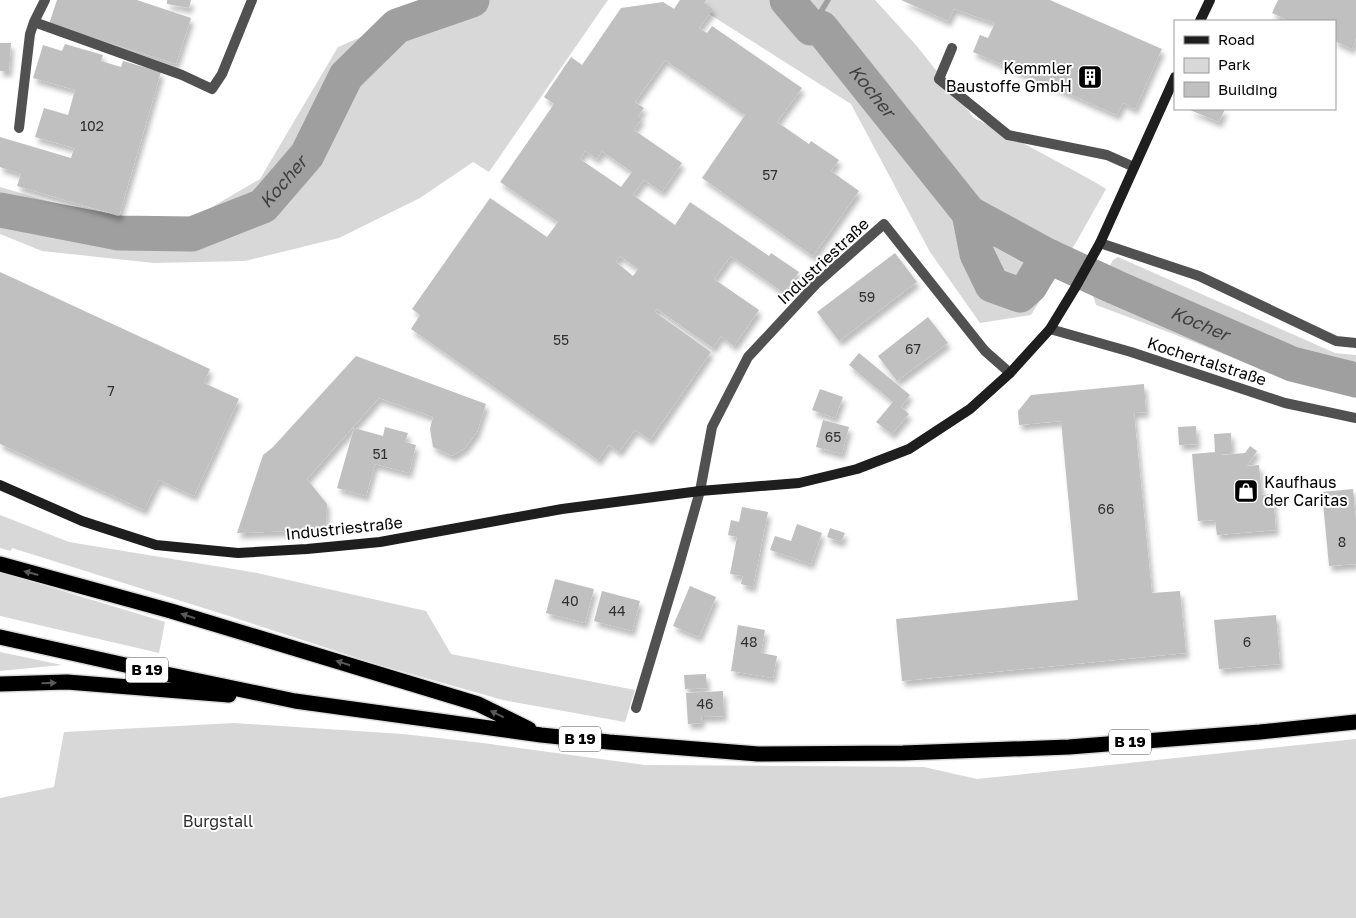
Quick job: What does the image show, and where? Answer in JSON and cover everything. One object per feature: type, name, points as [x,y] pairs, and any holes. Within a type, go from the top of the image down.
[{"type":"highway","points":[[0,564],[171,611],[478,704],[541,735]]},
{"type":"highway","name":"B 19","points":[[0,637],[295,701],[541,735],[758,754],[903,753],[1069,747],[1260,732],[1356,722]]},
{"type":"highway","points":[[0,684],[67,682],[295,701]]},
{"type":"street","points":[[19,128],[30,34],[45,0]]},
{"type":"street","points":[[34,22],[182,75],[212,89],[222,74],[252,0]]},
{"type":"street","points":[[1200,20],[1210,0]]},
{"type":"street","points":[[952,48],[940,79],[1008,135],[1107,155],[1134,168]]},
{"type":"street","name":"Industriestraße","points":[[0,485],[82,521],[156,545],[238,553],[380,542],[562,509],[700,491],[799,483],[857,469],[909,449],[970,409],[1010,373],[1050,329],[1098,247],[1174,79]]},
{"type":"street","name":"Industriestraße","points":[[636,708],[700,491],[712,427],[748,357],[816,284],[884,224],[985,351],[1010,373]]},
{"type":"street","points":[[1098,247],[1199,276],[1336,341],[1356,343]]},
{"type":"street","name":"Kochertalstraße","points":[[1050,329],[1131,352],[1286,403],[1356,418]]},
{"type":"green space","points":[[447,0],[608,0],[489,172],[473,162],[420,198],[339,238],[245,261],[154,263],[42,251],[0,234],[0,187],[164,235],[260,179],[338,47]]},
{"type":"green space","points":[[687,0],[875,0],[916,45],[974,118],[1106,189],[1078,239],[1031,315],[980,323],[930,252],[851,104]]},
{"type":"green space","points":[[1118,257],[1335,353],[1356,355],[1356,393],[1291,381],[1096,305],[1093,295],[1113,260]]},
{"type":"green space","points":[[0,515],[69,542],[257,573],[426,611],[451,654],[635,690],[625,722],[503,700],[379,665],[12,548],[11,551],[0,548]]},
{"type":"green space","points":[[0,572],[165,622],[159,653],[0,616]]},
{"type":"green space","points":[[0,652],[62,665],[0,671]]},
{"type":"green space","name":"Burgstall","points":[[234,723],[403,734],[645,765],[924,767],[977,779],[1356,739],[1356,918],[0,918],[0,798],[54,787],[64,732]]},
{"type":"building","points":[[57,0],[137,0],[191,18],[176,64],[49,24]]},
{"type":"building","points":[[167,0],[191,0],[189,8],[167,4]]},
{"type":"building","points":[[680,0],[706,0],[704,3],[713,9],[699,28],[707,33],[712,26],[802,88],[777,122],[809,144],[811,141],[839,160],[831,171],[859,191],[813,256],[702,178],[745,115],[665,60],[635,102],[644,108],[638,116],[642,118],[634,130],[682,163],[662,192],[644,180],[633,195],[675,225],[690,202],[769,256],[771,253],[799,272],[784,293],[731,256],[714,279],[759,310],[734,346],[721,336],[713,348],[657,309],[655,312],[711,352],[650,440],[635,430],[619,452],[609,445],[598,460],[411,329],[420,315],[412,309],[490,198],[547,237],[558,222],[500,182],[554,104],[544,97],[571,57],[582,65],[621,8],[663,2],[674,9]],"holes":[[[585,151],[597,159],[602,151],[632,172],[621,187],[580,159]],[[620,256],[638,269],[633,276],[616,262]]]},
{"type":"building","name":"Kemmler Baustoffe GmbH","points":[[901,0],[1050,0],[1162,49],[1135,109],[1123,103],[1117,115],[973,52],[980,35],[988,38],[995,23],[954,9],[948,21]]},
{"type":"building","points":[[1278,0],[1356,0],[1356,38],[1352,49],[1336,41],[1336,20],[1288,20],[1272,13]]},
{"type":"building","points":[[0,43],[11,43],[9,71],[0,71]]},
{"type":"building","points":[[65,44],[103,55],[101,61],[121,67],[123,61],[161,72],[119,216],[17,186],[21,174],[0,167],[0,137],[71,158],[74,148],[35,137],[44,108],[68,115],[75,90],[33,78],[43,45],[62,51]]},
{"type":"building","points":[[1190,110],[1225,110],[1219,122]]},
{"type":"building","points":[[895,253],[917,282],[839,341],[817,312]]},
{"type":"building","points":[[0,272],[210,369],[204,383],[239,399],[194,496],[159,480],[144,510],[0,444]]},
{"type":"building","points":[[928,317],[948,343],[897,381],[878,356]]},
{"type":"building","points":[[859,353],[910,395],[901,407],[909,414],[892,434],[876,422],[893,402],[849,365]]},
{"type":"building","points":[[356,356],[486,404],[477,432],[465,448],[452,456],[433,447],[430,429],[433,417],[379,398],[307,479],[327,504],[326,530],[237,533],[263,455],[273,447]]},
{"type":"building","points":[[1144,384],[1146,412],[1134,413],[1152,593],[1180,591],[1186,653],[902,681],[896,619],[1078,600],[1061,421],[1019,425],[1018,411],[1031,395]]},
{"type":"building","points":[[820,389],[843,397],[835,418],[812,410]]},
{"type":"building","points":[[823,420],[849,427],[842,454],[816,447]]},
{"type":"building","points":[[1196,426],[1197,444],[1179,445],[1178,427]]},
{"type":"building","points":[[385,427],[408,433],[405,442],[416,445],[409,473],[375,464],[366,496],[337,488],[354,428],[383,436]]},
{"type":"building","points":[[1231,433],[1232,451],[1222,451],[1222,455],[1245,453],[1250,446],[1257,451],[1247,466],[1259,465],[1262,495],[1273,494],[1276,530],[1217,535],[1215,520],[1198,521],[1192,454],[1215,452],[1214,434]]},
{"type":"building","points":[[1353,489],[1356,521],[1356,564],[1329,566],[1322,492]]},
{"type":"building","points":[[742,507],[768,512],[753,587],[741,584],[743,576],[730,574],[737,537],[728,535],[731,520],[739,522]]},
{"type":"building","points":[[797,524],[822,533],[811,564],[770,550],[775,536],[791,541]]},
{"type":"building","points":[[830,528],[845,533],[841,542],[827,537]]},
{"type":"building","points":[[555,579],[594,589],[585,623],[546,613]]},
{"type":"building","points":[[690,586],[716,597],[699,637],[673,626]]},
{"type":"building","points":[[602,591],[640,601],[632,631],[594,621]]},
{"type":"building","points":[[1276,615],[1280,664],[1219,669],[1214,620]]},
{"type":"building","points":[[738,625],[765,630],[761,653],[777,656],[773,678],[731,671]]},
{"type":"building","points":[[706,674],[707,688],[685,689],[684,675]]},
{"type":"building","points":[[723,691],[724,716],[701,717],[702,723],[688,724],[686,693]]},
{"type":"waterway","name":"Kocher","points":[[0,210],[119,233],[192,234],[263,206],[307,155],[346,76],[397,26],[472,0]]},
{"type":"waterway","name":"Kocher","points":[[787,0],[811,28],[821,28],[969,213],[1048,256],[1292,364],[1356,380]]},
{"type":"waterway","points":[[811,28],[828,0]]},
{"type":"waterway","name":"Kocher","points":[[969,213],[977,254],[992,285],[1020,295],[1030,286],[1048,256]]},
{"type":"place","name":"Kemmler Baustoffe GmbH","points":[[1090,77]]},
{"type":"place","name":"Kaufhaus der Caritas","points":[[1246,491]]}]
